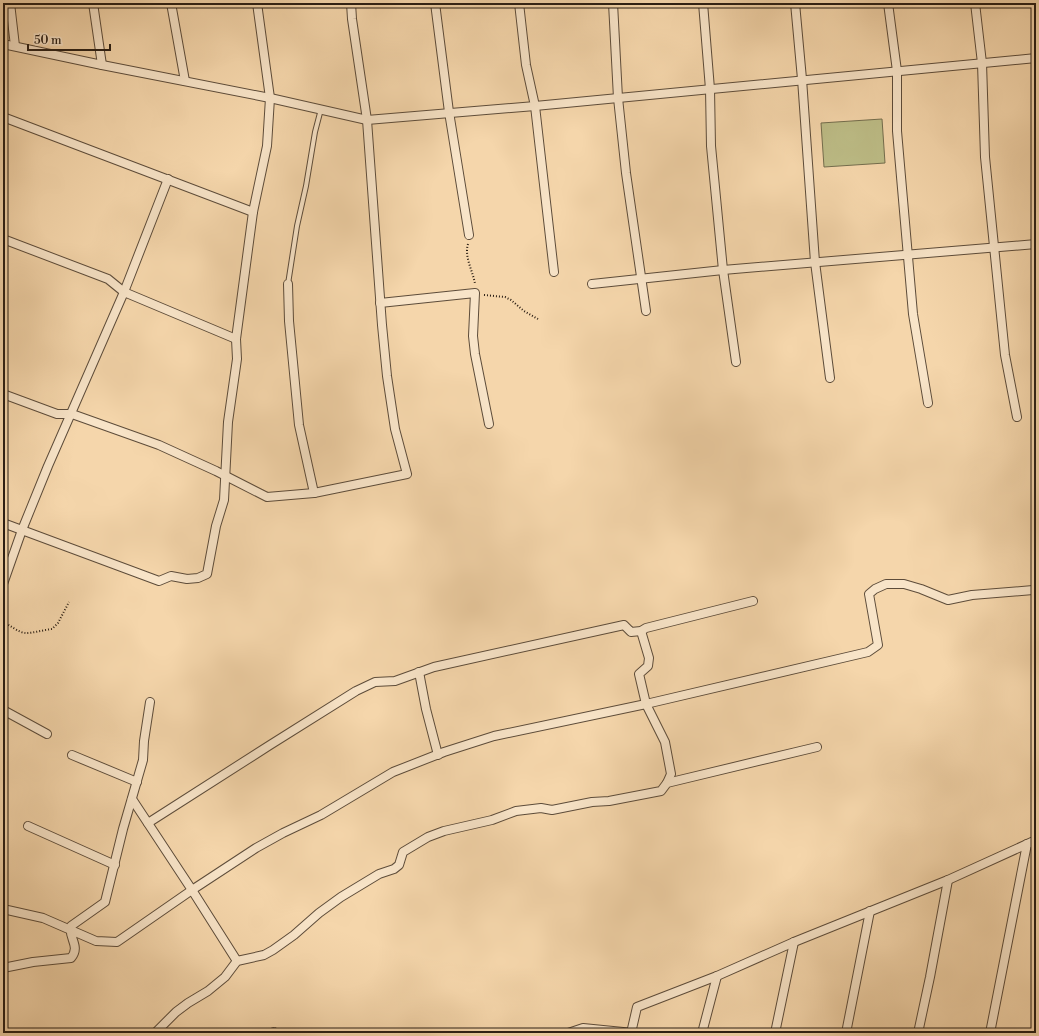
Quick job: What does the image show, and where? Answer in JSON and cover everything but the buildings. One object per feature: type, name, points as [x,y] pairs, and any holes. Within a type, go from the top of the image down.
[{"type":"street","points":[[10,3],[15,46]]},
{"type":"street","points":[[93,3],[102,65]]},
{"type":"street","points":[[171,3],[184,81]]},
{"type":"street","points":[[3,524],[159,581],[171,576],[187,579],[198,578],[207,574],[216,526],[224,500],[228,422],[236,359],[236,339],[253,212],[267,146],[270,98],[257,3]]},
{"type":"street","points":[[3,394],[57,414],[72,414],[159,445],[267,497],[314,493],[406,474],[395,429],[386,376],[367,120],[354,34],[351,3]]},
{"type":"street","points":[[435,3],[449,112],[469,235]]},
{"type":"street","points":[[519,3],[526,65],[535,106],[554,272]]},
{"type":"street","points":[[613,3],[618,98],[626,173],[646,311]]},
{"type":"street","points":[[703,3],[710,89],[711,146],[722,270],[736,362]]},
{"type":"street","points":[[795,3],[815,262],[830,378]]},
{"type":"street","points":[[888,3],[897,71],[897,131],[912,314],[928,403]]},
{"type":"street","points":[[975,3],[982,63],[985,157],[994,247],[1005,355],[1017,416]]},
{"type":"street","points":[[3,44],[270,98],[367,120],[535,106],[802,79],[1036,58]]},
{"type":"street","points":[[3,117],[253,212]]},
{"type":"street","points":[[3,584],[22,530],[48,466],[124,292],[168,179]]},
{"type":"street","points":[[3,239],[108,280],[124,292],[236,339]]},
{"type":"street","points":[[592,284],[722,270],[907,256],[1036,244]]},
{"type":"street","points":[[288,284],[299,425],[314,493]]},
{"type":"street","points":[[380,303],[475,293],[473,336],[475,354],[489,424]]},
{"type":"street","points":[[3,909],[43,918],[96,941],[117,942],[256,848],[321,815],[393,772],[494,736],[646,704],[868,652],[878,645],[869,594],[874,588],[886,584],[904,584],[948,600],[972,595],[1033,590]]},
{"type":"street","points":[[148,823],[356,692],[375,682],[395,681],[434,667],[624,625],[631,632],[641,631],[646,628],[753,601]]},
{"type":"street","points":[[155,1033],[176,1012],[208,991],[224,977],[237,962],[264,955],[273,950],[341,897],[379,874],[394,869],[399,865],[403,852],[428,837],[444,831],[492,820],[516,811],[541,808],[552,810],[662,791],[671,774],[665,742],[646,704],[639,674],[648,666],[649,658],[641,631]]},
{"type":"street","points":[[418,672],[438,755]]},
{"type":"street","points":[[3,968],[33,962],[70,958],[74,954],[75,947],[70,931],[72,926],[105,902],[123,829],[143,760],[144,741],[150,702]]},
{"type":"street","points":[[3,710],[47,734]]},
{"type":"street","points":[[667,783],[817,748]]},
{"type":"street","points":[[72,755],[137,782]]},
{"type":"street","points":[[132,799],[237,962]]},
{"type":"street","points":[[28,826],[115,865]]},
{"type":"street","points":[[568,1033],[583,1028],[632,1033],[637,1007],[717,976],[794,942],[948,880],[1036,840]]},
{"type":"street","points":[[990,1033],[1027,844]]},
{"type":"street","points":[[918,1033],[948,880]]},
{"type":"street","points":[[846,1033],[870,911]]},
{"type":"street","points":[[776,1033],[794,942]]},
{"type":"street","points":[[702,1033],[717,976]]},
{"type":"lane","points":[[288,284],[297,226],[306,186],[315,132],[321,109]]},
{"type":"path","points":[[469,235],[467,254],[473,271],[475,293],[504,297],[511,300],[524,311],[538,319]]},
{"type":"path","points":[[3,622],[24,633],[34,633],[40,630],[52,629],[58,623],[69,602]]},
{"type":"green space","points":[[882,119],[885,163],[824,167],[821,123]]}]
